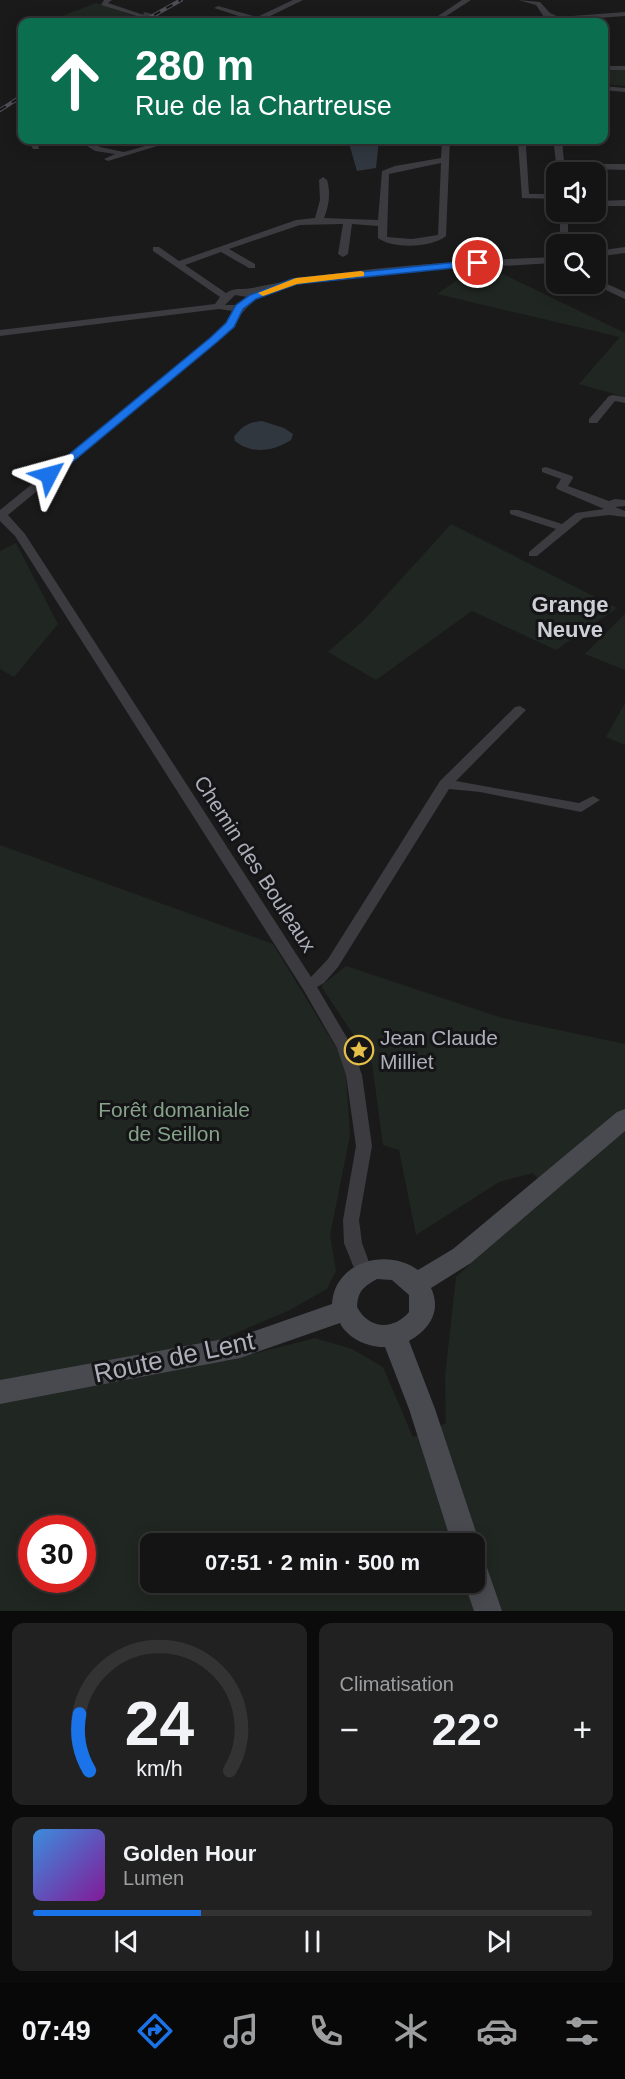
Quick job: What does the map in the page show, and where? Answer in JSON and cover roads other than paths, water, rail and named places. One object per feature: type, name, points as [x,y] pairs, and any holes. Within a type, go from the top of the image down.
[{"type":"street","points":[[108,0],[103,4],[143,16]]},
{"type":"street","points":[[262,18],[299,0]]},
{"type":"street","points":[[439,18],[467,0]]},
{"type":"street","points":[[522,0],[538,3],[546,0]]},
{"type":"street","points":[[538,3],[547,15],[555,18]]},
{"type":"street","points":[[218,8],[247,18]]},
{"type":"street","points":[[429,18],[437,12],[446,13]]},
{"type":"street","points":[[571,18],[625,14]]},
{"type":"street","points":[[608,68],[625,68]]},
{"type":"street","points":[[608,88],[625,90]]},
{"type":"street","points":[[89,144],[98,149],[126,153]]},
{"type":"street","points":[[108,159],[159,144]]},
{"type":"street","points":[[444,160],[386,173],[380,235],[386,240],[428,240],[442,236],[446,144]]},
{"type":"street","points":[[522,144],[521,196],[546,197]]},
{"type":"street","points":[[558,144],[560,162]]},
{"type":"street","points":[[606,167],[625,167]]},
{"type":"street","points":[[318,220],[321,215],[326,185],[323,180]]},
{"type":"street","points":[[606,204],[625,203]]},
{"type":"street","points":[[179,264],[298,222],[318,220],[381,223]]},
{"type":"street","points":[[343,254],[348,222]]},
{"type":"street","points":[[0,515],[230,324],[228,302],[203,281],[156,249]]},
{"type":"street","points":[[222,249],[252,266]]},
{"type":"street","points":[[606,253],[625,250]]},
{"type":"street","points":[[0,333],[175,312],[228,302],[296,281],[488,262],[546,260]]},
{"type":"street","points":[[606,286],[623,293]]},
{"type":"street","points":[[228,302],[250,295]]},
{"type":"street","points":[[593,421],[613,398],[625,400]]},
{"type":"street","points":[[546,470],[568,478],[561,487],[610,508]]},
{"type":"street","points":[[533,554],[580,515],[625,505]]},
{"type":"street","points":[[514,512],[564,528]]},
{"type":"street","name":"Chemin des Bouleaux","points":[[0,515],[19,534],[308,985],[345,1048],[354,1075],[364,1146],[351,1220],[353,1243],[364,1273]]},
{"type":"street","points":[[308,985],[320,979],[333,963],[445,784],[520,710]]},
{"type":"street","points":[[445,784],[480,788],[581,808],[593,800]]},
{"type":"street","points":[[416,1284],[462,1256],[625,1118]]},
{"type":"street","points":[[386,1269],[408,1276],[416,1284],[422,1293],[424,1304],[421,1315],[416,1324],[394,1336],[384,1337],[363,1332],[349,1319],[345,1310],[344,1299],[347,1289],[364,1273],[386,1269]]},
{"type":"street","name":"Route de Lent","points":[[0,1392],[240,1347],[345,1310]]},
{"type":"street","points":[[394,1336],[422,1409],[462,1533]]},
{"type":"street","points":[[482,1593],[488,1611]]},
{"type":"tunnel","points":[[143,16],[153,18]]},
{"type":"railway","points":[[149,18],[181,0]]},
{"type":"railway","points":[[0,110],[18,99]]},
{"type":"place","name":"Jean Claude Milliet","points":[[359,1050]]},
{"type":"district","name":"Grange Neuve","points":[[570,616]]},
{"type":"park label","name":"Forêt domaniale de Seillon","points":[[174,1122]]}]
